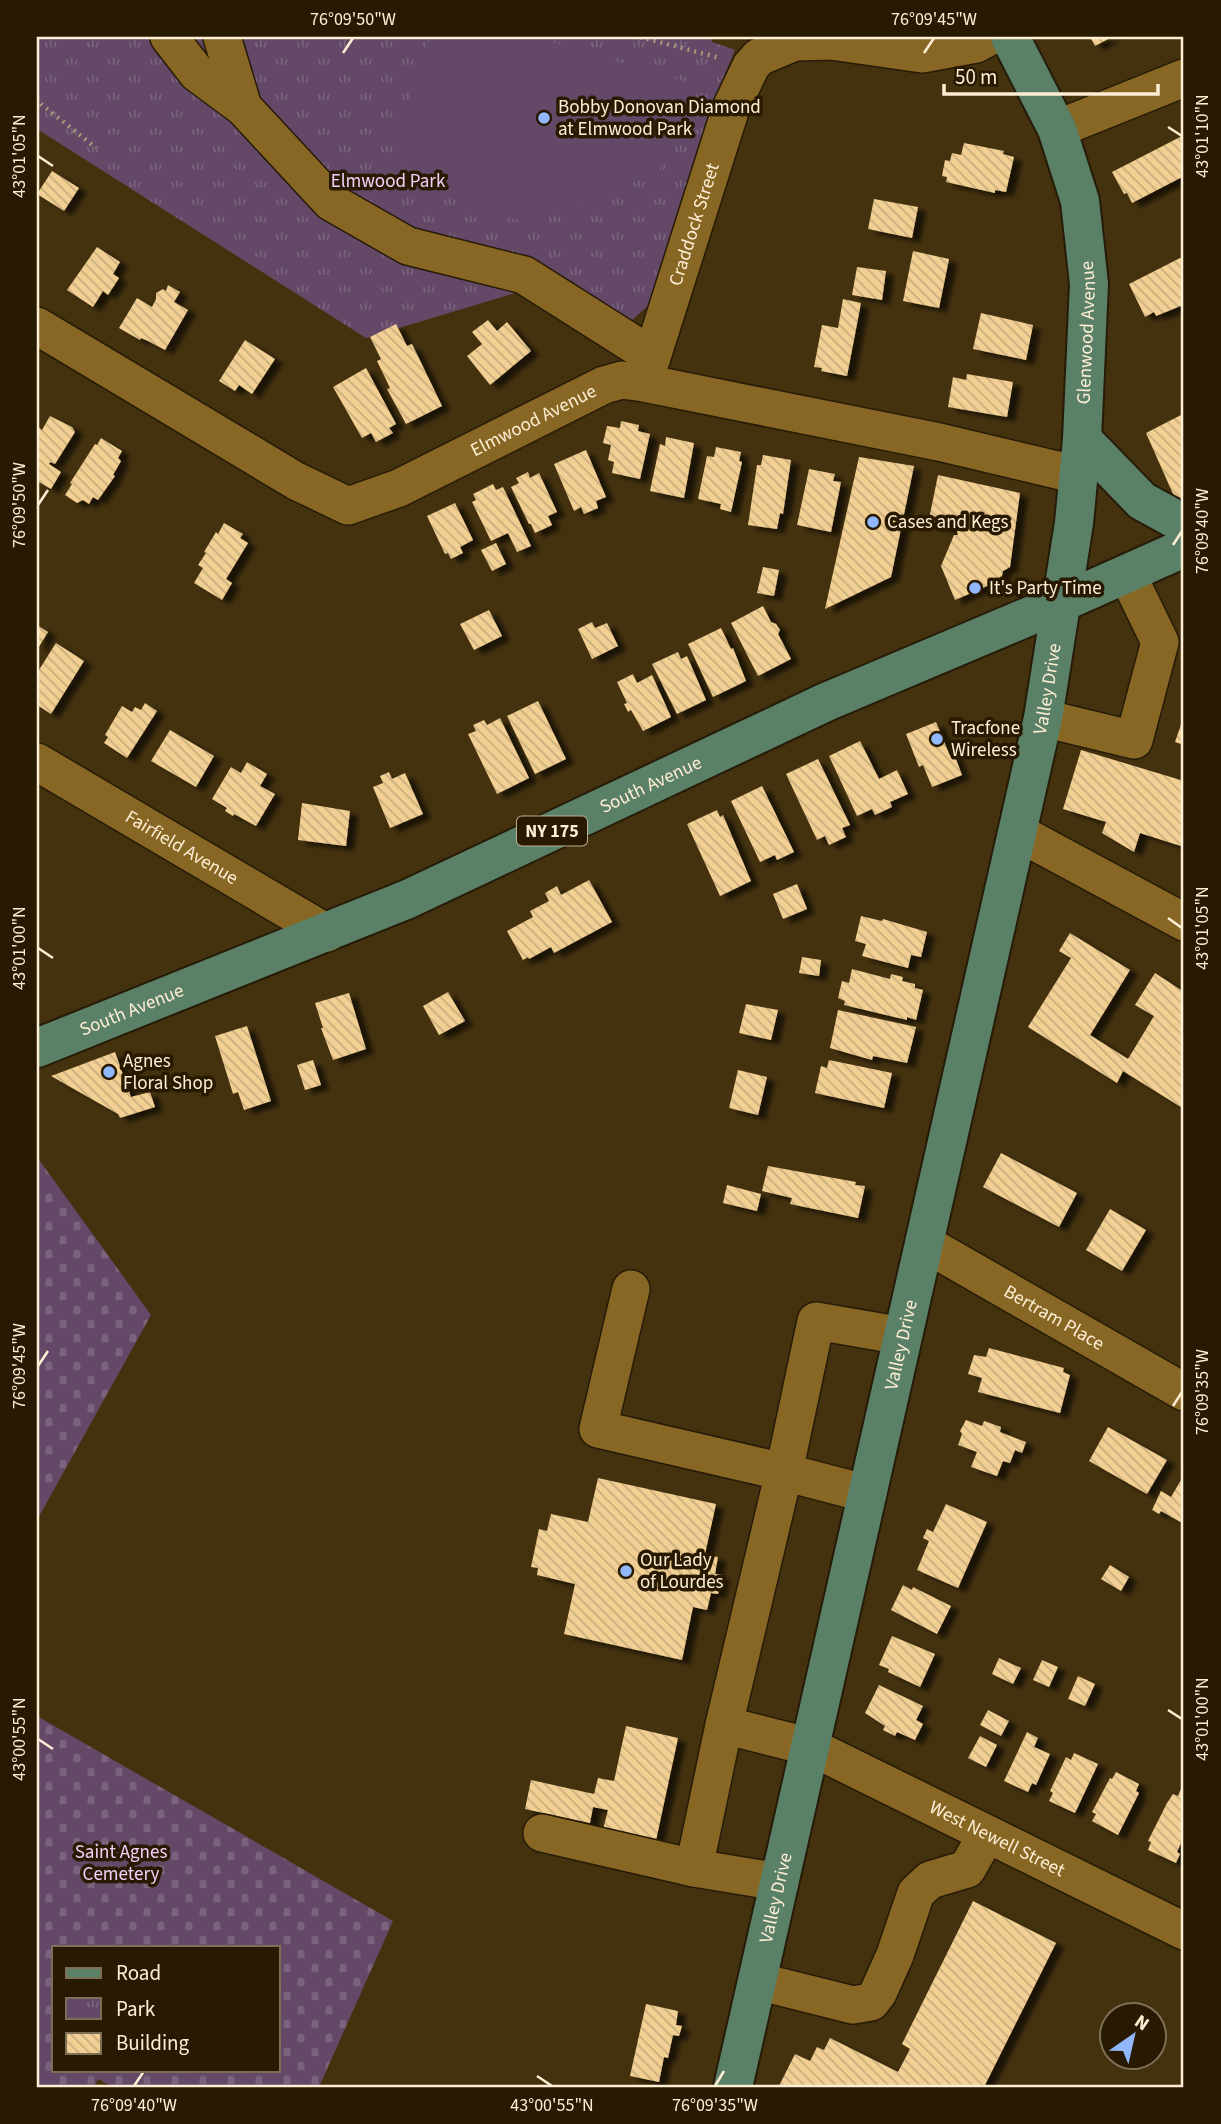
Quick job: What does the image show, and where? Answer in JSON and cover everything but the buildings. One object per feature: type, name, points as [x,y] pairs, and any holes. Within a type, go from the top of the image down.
[{"type":"main road","name":"Glenwood Avenue","points":[[1010,37],[1057,129],[1080,201],[1089,284],[1080,457],[1063,602]]},
{"type":"main road","points":[[1080,457],[1142,500],[1184,524]]},
{"type":"main road","name":"South Avenue","points":[[39,1051],[408,899],[826,702],[1184,548]]},
{"type":"main road","name":"Valley Drive","points":[[733,2087],[1043,718],[1063,602]]},
{"type":"street","points":[[169,37],[197,73],[243,107],[331,202],[408,246],[524,275],[648,369]]},
{"type":"street","points":[[222,37],[243,107]]},
{"type":"street","points":[[751,66],[759,57],[795,42],[831,41],[922,54],[976,44],[989,37]]},
{"type":"street","name":"Craddock Street","points":[[648,369],[732,108],[751,66]]},
{"type":"street","points":[[1057,129],[1184,78]]},
{"type":"street","name":"Elmwood Avenue","points":[[37,326],[296,481],[348,506],[399,488],[604,384],[648,369],[939,442],[1080,457]]},
{"type":"street","points":[[1043,718],[1134,740],[1160,642],[1127,574]]},
{"type":"street","name":"Fairfield Avenue","points":[[37,762],[327,933]]},
{"type":"street","points":[[1017,832],[1184,922]]},
{"type":"street","name":"Bertram Place","points":[[924,1243],[1184,1392]]},
{"type":"street","points":[[631,1289],[598,1429],[868,1494]]},
{"type":"street","points":[[694,1868],[816,1321],[903,1336]]},
{"type":"street","name":"West Newell Street","points":[[724,1725],[811,1747],[1184,1931]]},
{"type":"street","points":[[542,1833],[694,1868],[780,1882]]},
{"type":"street","points":[[757,1981],[853,2005],[871,2002],[878,1993],[895,1955],[916,1893],[930,1880],[967,1869],[987,1834]]},
{"type":"path","points":[[640,37],[751,66]]},
{"type":"path","points":[[37,98],[96,148]]},
{"type":"green space","name":"Elmwood Park","points":[[37,37],[710,37],[712,42],[735,50],[718,90],[659,296],[606,343],[522,291],[366,338],[37,129]]},
{"type":"green space","name":"Bobby Donovan Diamond at Elmwood Park","points":[[430,37],[534,37],[697,85],[673,150],[656,173],[538,221],[506,218],[427,186],[391,158]]},
{"type":"green space","points":[[37,1157],[151,1315],[37,1520]]},
{"type":"green space","name":"Saint Agnes Cemetery","points":[[37,1716],[393,1921],[319,2087],[113,2087],[98,2079],[94,2087],[37,2087]]},
{"type":"place","name":"Bobby Donovan Diamond at Elmwood Park","points":[[544,118]]},
{"type":"place","name":"Cases and Kegs","points":[[873,522]]},
{"type":"place","name":"It's Party Time","points":[[975,588]]},
{"type":"place","name":"Tracfone Wireless","points":[[937,739]]},
{"type":"place","name":"Agnes Floral Shop","points":[[109,1072]]},
{"type":"place","name":"Our Lady of Lourdes","points":[[626,1571]]}]
